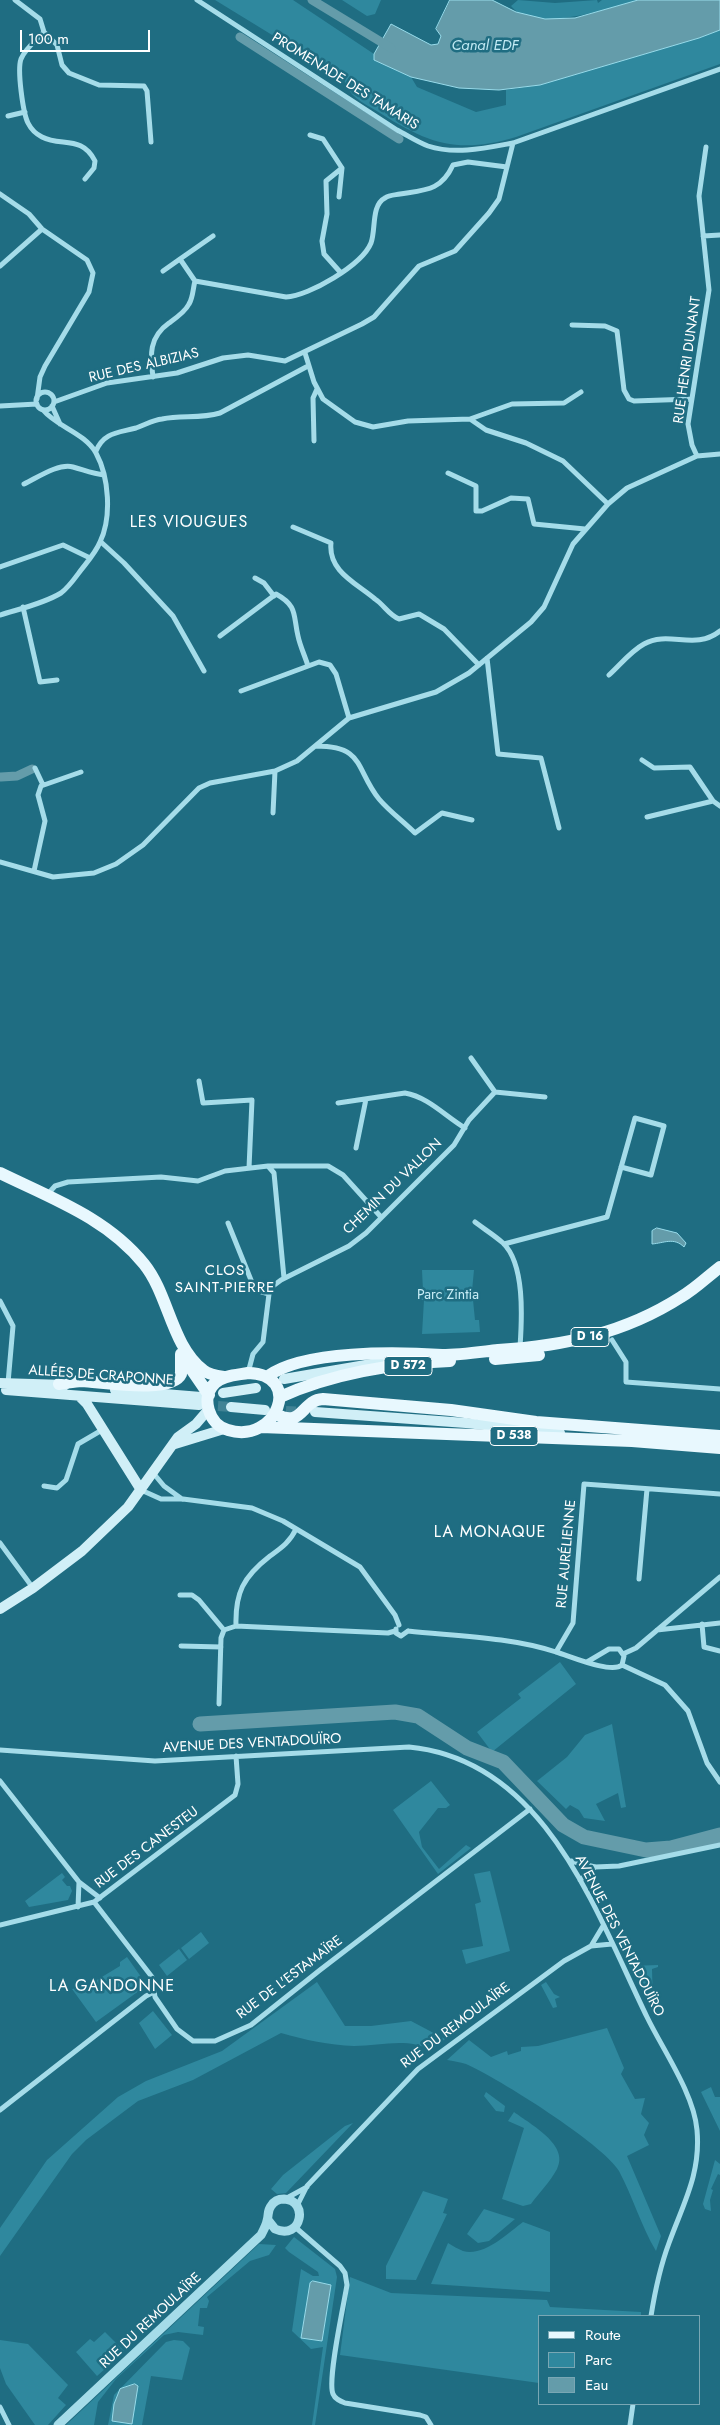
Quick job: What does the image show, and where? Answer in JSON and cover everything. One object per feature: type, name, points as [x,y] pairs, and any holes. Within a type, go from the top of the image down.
[{"type":"main road","points":[[0,1173],[98,1222],[116,1234],[134,1251],[157,1284],[180,1339],[193,1360],[204,1371],[225,1378]]},
{"type":"main road","name":"D 16","points":[[520,1353],[618,1329],[658,1311],[683,1296],[720,1267]]},
{"type":"main road","name":"D 16","points":[[443,1355],[520,1353],[612,1340],[681,1307],[720,1277]]},
{"type":"main road","points":[[59,1384],[80,1381],[142,1385],[172,1383],[181,1374],[180,1339]]},
{"type":"main road","points":[[268,1376],[286,1366],[369,1353],[426,1352],[443,1355]]},
{"type":"main road","name":"D 572","points":[[280,1396],[297,1389],[354,1373],[520,1353]]},
{"type":"main road","points":[[0,1610],[34,1588],[82,1551],[128,1507],[154,1474],[178,1437],[196,1424],[204,1402],[216,1382],[248,1373],[260,1373],[274,1381],[280,1396],[261,1427],[253,1431],[230,1431],[224,1429],[213,1418],[204,1402],[181,1354]]},
{"type":"main road","points":[[284,1379],[364,1364],[443,1355]]},
{"type":"main road","points":[[59,1384],[111,1397]]},
{"type":"main road","name":"ALLÉES DE CRAPONNE","points":[[3,1385],[59,1384],[204,1402]]},
{"type":"main road","name":"ALLÉES DE CRAPONNE","points":[[3,1385],[79,1396],[204,1402]]},
{"type":"main road","points":[[223,1393],[256,1388]]},
{"type":"main road","points":[[79,1396],[87,1404],[141,1490]]},
{"type":"main road","name":"D 538","points":[[271,1412],[285,1419],[292,1419],[311,1402],[323,1398],[451,1410],[536,1422],[720,1436]]},
{"type":"main road","points":[[231,1407],[271,1412]]},
{"type":"main road","points":[[315,1412],[466,1423],[632,1441]]},
{"type":"main road","points":[[466,1423],[536,1422]]},
{"type":"main road","name":"D 538","points":[[261,1427],[632,1441],[720,1448]]},
{"type":"main road","points":[[174,1444],[224,1429]]},
{"type":"main road","points":[[698,1447],[701,1444],[703,1434]]},
{"type":"street","points":[[15,0],[40,19],[44,32],[56,45],[62,65],[70,73],[99,85],[144,86],[147,91],[151,142]]},
{"type":"street","name":"PROMENADE DES TAMARIS","points":[[197,0],[397,130],[429,146],[464,150],[513,143],[720,69]]},
{"type":"street","points":[[44,32],[24,53],[20,63],[25,112],[32,129],[42,137],[74,143],[87,150],[95,161],[94,168],[85,179]]},
{"type":"street","points":[[8,116],[25,112]]},
{"type":"street","points":[[310,135],[323,139],[342,168],[339,197]]},
{"type":"street","name":"RUE DES ALBIZIAS","points":[[43,410],[64,398],[107,383],[177,373],[223,358],[248,355],[285,361],[374,317],[419,266],[455,251],[499,199],[513,143]]},
{"type":"street","name":"RUE HENRI DUNANT","points":[[697,456],[692,445],[688,424],[709,290],[699,196],[706,147]]},
{"type":"street","points":[[180,259],[195,281],[286,297],[298,297],[341,273],[366,252],[371,243],[378,203],[386,197],[430,189],[447,178],[453,165],[468,162],[507,167]]},
{"type":"street","points":[[341,273],[324,254],[322,241],[327,214],[326,180],[342,168]]},
{"type":"street","points":[[0,194],[29,214],[42,230],[86,260],[93,273],[92,285],[40,377],[37,401],[50,419],[82,438],[96,452],[104,475],[107,498],[105,526],[101,542],[60,593],[0,615]]},
{"type":"street","points":[[0,266],[42,230]]},
{"type":"street","points":[[703,236],[720,235]]},
{"type":"street","points":[[163,270],[213,236]]},
{"type":"street","points":[[153,377],[150,356],[153,340],[162,328],[177,318],[189,304],[195,281]]},
{"type":"street","points":[[572,324],[605,326],[617,331],[624,390],[629,399],[634,401],[692,399]]},
{"type":"street","points":[[304,353],[323,399],[343,415],[356,422],[373,427],[408,422],[470,418],[512,404],[564,403],[581,392]]},
{"type":"street","points":[[96,452],[100,442],[115,431],[136,428],[161,419],[205,418],[308,366]]},
{"type":"street","points":[[40,377],[46,393],[52,397],[60,425]]},
{"type":"street","points":[[314,441],[313,398],[317,388]]},
{"type":"street","points":[[46,393],[64,398]]},
{"type":"street","points":[[0,406],[25,405],[37,401],[46,393]]},
{"type":"street","points":[[470,418],[486,430],[526,443],[563,461],[608,504]]},
{"type":"street","points":[[0,862],[53,877],[94,873],[116,864],[142,845],[199,788],[210,783],[275,771],[297,761],[349,718],[436,692],[479,665],[544,608],[574,544],[608,504],[627,488],[697,456],[720,454]]},
{"type":"street","points":[[24,484],[51,471],[71,466],[92,474],[104,475]]},
{"type":"street","points":[[448,474],[476,486],[476,511],[482,512],[511,498],[528,499],[534,524],[585,529]]},
{"type":"street","points":[[293,527],[331,543],[330,552],[342,573],[377,600],[393,617],[399,619],[419,614],[444,629],[479,665]]},
{"type":"street","points":[[101,542],[124,563],[173,616],[204,671]]},
{"type":"street","points":[[0,567],[63,545],[90,558]]},
{"type":"street","points":[[255,578],[264,583],[274,596]]},
{"type":"street","points":[[220,636],[276,594],[288,600],[294,610],[298,637],[308,666]]},
{"type":"street","points":[[23,607],[40,682],[57,680]]},
{"type":"street","points":[[608,675],[645,643],[666,639],[696,642],[712,638],[720,631]]},
{"type":"street","points":[[487,658],[498,754],[541,758],[559,828]]},
{"type":"street","points":[[241,691],[319,662],[330,665],[336,674],[349,718]]},
{"type":"street","points":[[316,746],[333,746],[355,757],[379,798],[416,833],[442,813],[472,820]]},
{"type":"street","points":[[642,760],[654,768],[690,767],[713,801],[720,806]]},
{"type":"street","points":[[35,768],[43,785]]},
{"type":"street","points":[[273,812],[275,771]]},
{"type":"street","points":[[34,871],[45,821],[38,795],[43,785],[81,772]]},
{"type":"street","points":[[647,817],[713,801]]},
{"type":"street","points":[[470,1058],[495,1092],[545,1097]]},
{"type":"street","points":[[199,1081],[203,1103],[252,1100],[249,1168]]},
{"type":"street","name":"CHEMIN DU VALLON","points":[[269,1294],[273,1286],[284,1278],[349,1246],[454,1145],[465,1128],[495,1092]]},
{"type":"street","points":[[338,1103],[405,1093],[414,1094],[424,1098],[465,1128]]},
{"type":"street","points":[[356,1148],[366,1098]]},
{"type":"street","points":[[504,1244],[607,1217],[621,1167],[635,1118],[664,1126],[651,1175],[621,1167]]},
{"type":"street","points":[[268,1166],[274,1173],[284,1278]]},
{"type":"street","points":[[47,1196],[55,1186],[68,1182],[161,1177],[198,1181],[225,1171],[249,1168],[268,1166],[328,1166],[343,1175],[381,1217]]},
{"type":"street","points":[[475,1222],[504,1244],[516,1267],[521,1300],[520,1353]]},
{"type":"street","points":[[228,1223],[255,1290],[269,1294],[263,1342],[253,1354],[248,1373]]},
{"type":"street","points":[[0,1301],[13,1326],[3,1385]]},
{"type":"street","points":[[612,1340],[626,1362],[626,1382],[720,1389]]},
{"type":"street","points":[[44,1486],[57,1488],[66,1480],[78,1444],[102,1430]]},
{"type":"street","points":[[154,1474],[164,1486],[183,1499]]},
{"type":"street","name":"RUE AURÉLIENNE","points":[[556,1652],[573,1623],[584,1484],[648,1488]]},
{"type":"street","points":[[639,1579],[648,1488],[720,1494]]},
{"type":"street","points":[[141,1490],[161,1499],[183,1499],[252,1508],[296,1528],[360,1567],[395,1615],[399,1625]]},
{"type":"street","points":[[236,1626],[236,1604],[249,1575],[290,1540],[296,1528]]},
{"type":"street","points":[[0,1543],[34,1588]]},
{"type":"street","points":[[623,1654],[636,1648],[720,1577]]},
{"type":"street","points":[[180,1594],[192,1594],[224,1630]]},
{"type":"street","points":[[656,1630],[720,1623]]},
{"type":"street","points":[[702,1624],[704,1646],[720,1650]]},
{"type":"street","points":[[399,1625],[404,1625],[408,1631],[537,1646],[587,1662],[617,1668],[622,1665]]},
{"type":"street","points":[[224,1630],[236,1626],[388,1633],[395,1631],[399,1625]]},
{"type":"street","points":[[220,1704],[221,1638],[224,1630]]},
{"type":"street","points":[[395,1631],[403,1636],[408,1631]]},
{"type":"street","points":[[181,1646],[221,1647]]},
{"type":"street","points":[[587,1662],[615,1648],[623,1654]]},
{"type":"street","points":[[606,1651],[604,1657],[608,1666]]},
{"type":"street","points":[[622,1665],[623,1654]]},
{"type":"street","points":[[622,1665],[665,1685],[688,1711],[707,1763],[720,1782]]},
{"type":"street","name":"AVENUE DES VENTADOUÏRO","points":[[0,1750],[155,1761],[398,1746],[430,1749],[480,1768],[507,1787],[530,1809],[571,1861],[691,2106],[697,2130],[697,2162],[693,2183],[661,2264],[651,2315]]},
{"type":"street","name":"RUE DES CANESTEU","points":[[0,1925],[78,1907],[100,1898],[235,1795],[238,1784],[236,1756]]},
{"type":"street","points":[[0,1781],[79,1882],[100,1898]]},
{"type":"street","name":"RUE DE L'ESTAMAÏRE","points":[[94,1902],[152,1977],[154,1992],[159,2004],[177,2029],[193,2041],[215,2041],[252,2025],[320,1970],[530,1809]]},
{"type":"street","points":[[571,1861],[595,1867],[645,1863],[720,1845]]},
{"type":"street","points":[[580,1880],[595,1867]]},
{"type":"street","points":[[78,1907],[79,1882]]},
{"type":"street","name":"RUE DU REMOULAÏRE","points":[[591,1946],[603,1926]]},
{"type":"street","name":"RUE DU REMOULAÏRE","points":[[58,2425],[261,2235],[275,2229],[287,2231],[296,2226],[300,2219],[297,2206],[308,2186],[418,2069],[564,1961],[591,1946],[612,1944]]},
{"type":"street","points":[[0,2110],[146,1996],[154,1992]]},
{"type":"street","name":"RUE DU REMOULAÏRE","points":[[261,2235],[268,2220],[271,2205],[308,2186]]},
{"type":"street","points":[[285,2199],[297,2206]]},
{"type":"street","points":[[268,2220],[275,2229]]},
{"type":"street","points":[[296,2226],[344,2273],[347,2285],[332,2378],[333,2393],[345,2403],[420,2415],[426,2417],[431,2425]]},
{"type":"street","points":[[630,2425],[633,2405]]},
{"type":"street","points":[[0,2407],[9,2425]]},
{"type":"green space","points":[[215,0],[293,0],[374,54],[374,60],[411,77],[417,87],[476,112],[506,105],[506,90],[540,85],[699,38],[720,30],[720,64],[516,137],[476,145],[442,143],[411,131],[365,104],[352,94],[344,79]]},
{"type":"green space","points":[[342,0],[381,0],[375,14],[367,16]]},
{"type":"green space","points":[[518,0],[555,3],[597,0],[598,3],[602,0],[638,0],[591,13],[553,19],[536,18],[522,14],[511,6]]},
{"type":"green space","name":"Parc Zintia","points":[[422,1270],[474,1270],[472,1291],[476,1291],[476,1299],[473,1300],[475,1320],[479,1320],[480,1332],[422,1334],[424,1300],[421,1300],[421,1291],[423,1291]]},
{"type":"green space","points":[[560,1662],[576,1684],[492,1752],[477,1732],[521,1698],[518,1694]]},
{"type":"green space","points":[[612,1724],[626,1807],[621,1808],[618,1793],[596,1804],[605,1821],[584,1818],[579,1810],[570,1805],[566,1809],[537,1781],[567,1757],[585,1735]]},
{"type":"green space","points":[[431,1781],[450,1805],[446,1808],[438,1808],[419,1832],[422,1847],[439,1869],[466,1845],[471,1848],[438,1874],[393,1810]]},
{"type":"green space","points":[[490,1871],[510,1951],[466,1964],[462,1950],[483,1946],[475,1904],[481,1902],[474,1874]]},
{"type":"green space","points":[[62,1873],[65,1877],[62,1880],[67,1886],[70,1886],[72,1891],[68,1900],[29,1907],[25,1901]]},
{"type":"green space","points":[[201,1932],[209,1943],[189,1959],[181,1948]]},
{"type":"green space","points":[[179,1949],[187,1960],[167,1976],[159,1965]]},
{"type":"green space","points":[[127,1957],[144,1981],[143,1988],[96,2022],[72,1989],[87,1986],[120,1966],[120,1962]]},
{"type":"green space","points":[[658,1965],[658,1967],[652,1969],[653,2007],[651,2009],[630,1966]]},
{"type":"green space","points":[[317,1982],[345,2026],[371,2026],[411,2021],[445,2039],[431,2050],[422,2046],[403,2043],[354,2046],[335,2045],[281,2033],[193,2080],[138,2101],[86,2140],[72,2154],[0,2256],[0,2228],[47,2160],[118,2097],[146,2081],[222,2051]]},
{"type":"green space","points":[[546,1982],[554,1994],[560,1997],[555,1999],[557,2007],[553,2008],[541,1985]]},
{"type":"green space","points":[[153,2011],[172,2035],[155,2049],[139,2023]]},
{"type":"green space","points":[[607,2028],[624,2068],[621,2074],[635,2099],[645,2098],[641,2114],[649,2123],[644,2135],[649,2145],[627,2156],[661,2236],[656,2251],[619,2171],[609,2159],[572,2129],[524,2097],[466,2064],[447,2060],[469,2040],[491,2057],[507,2051],[508,2055],[521,2051],[521,2047],[538,2046]]},
{"type":"green space","points":[[711,2087],[715,2097],[720,2097],[720,2131],[701,2092]]},
{"type":"green space","points":[[486,2092],[505,2106],[504,2112],[496,2111],[484,2096]]},
{"type":"green space","points":[[514,2112],[546,2136],[558,2152],[560,2160],[557,2169],[531,2204],[523,2206],[502,2199],[524,2128],[508,2121]]},
{"type":"green space","points":[[353,2123],[286,2193],[277,2194],[271,2189],[283,2175],[345,2126]]},
{"type":"green space","points":[[715,2160],[720,2164],[720,2175],[718,2174],[711,2189],[713,2190],[710,2200],[711,2211],[705,2209],[703,2204]]},
{"type":"green space","points":[[423,2191],[448,2199],[443,2213],[447,2214],[416,2280],[386,2279],[386,2266]]},
{"type":"green space","points":[[484,2209],[515,2219],[489,2241],[478,2243],[467,2234]]},
{"type":"green space","points":[[523,2222],[550,2232],[550,2292],[431,2284],[448,2243],[463,2251],[479,2251],[503,2238]]},
{"type":"green space","points":[[294,2237],[335,2269],[337,2277],[315,2425],[312,2425],[323,2347],[311,2349],[292,2331],[301,2269],[313,2276],[319,2276],[318,2272],[285,2248]],"holes":[[[313,2281],[331,2285],[322,2341],[301,2337],[310,2283]]]},
{"type":"green space","points":[[259,2244],[276,2245],[269,2255],[250,2261],[207,2297],[209,2301],[207,2308],[200,2308],[198,2326],[204,2327],[203,2335],[178,2332],[164,2335],[116,2379],[98,2402],[94,2425],[66,2425]]},
{"type":"green space","points":[[350,2277],[391,2293],[547,2300],[550,2307],[641,2312],[641,2315],[538,2315],[538,2383],[340,2355]]},
{"type":"green space","points":[[105,2332],[124,2351],[112,2362],[107,2358],[102,2364],[106,2368],[97,2376],[76,2352],[90,2339],[94,2342]]},
{"type":"green space","points":[[0,2340],[28,2344],[68,2385],[58,2398],[66,2405],[48,2425],[35,2425],[6,2384],[0,2368]]},
{"type":"green space","points":[[174,2340],[183,2341],[190,2348],[182,2380],[151,2376],[142,2425],[108,2425],[114,2395],[166,2342]]},
{"type":"water","name":"Canal EDF","points":[[450,0],[492,0],[516,12],[545,19],[575,18],[638,0],[720,0],[720,30],[699,38],[540,85],[499,90],[459,88],[411,77],[374,60],[374,54],[391,24],[431,45],[438,44],[441,36],[436,29]]},
{"type":"water","points":[[657,1228],[677,1233],[686,1243],[684,1247],[673,1241],[652,1244],[652,1231]]},
{"type":"water","points":[[313,2281],[331,2285],[322,2341],[301,2338],[310,2283]]},
{"type":"water","points":[[135,2384],[138,2386],[132,2424],[112,2421],[114,2404],[120,2389]]},
{"type":"waterway","name":"Canal EDF","points":[[312,0],[391,48]]},
{"type":"waterway","points":[[240,37],[399,139]]},
{"type":"waterway","points":[[1,777],[17,776],[32,769]]},
{"type":"waterway","points":[[200,1724],[395,1712],[418,1716],[467,1748],[503,1762],[563,1825],[584,1837],[646,1850],[671,1848],[720,1835]]},
{"type":"tunnel","points":[[203,1405],[231,1407]]},
{"type":"tunnel","points":[[271,1410],[304,1412]]},
{"type":"district","name":"LES VIOUGUES","points":[[189,523]]},
{"type":"district","name":"CLOS SAINT-PIERRE","points":[[225,1280]]},
{"type":"district","name":"LA MONAQUE","points":[[490,1533]]},
{"type":"district","name":"LA GANDONNE","points":[[112,1987]]}]
